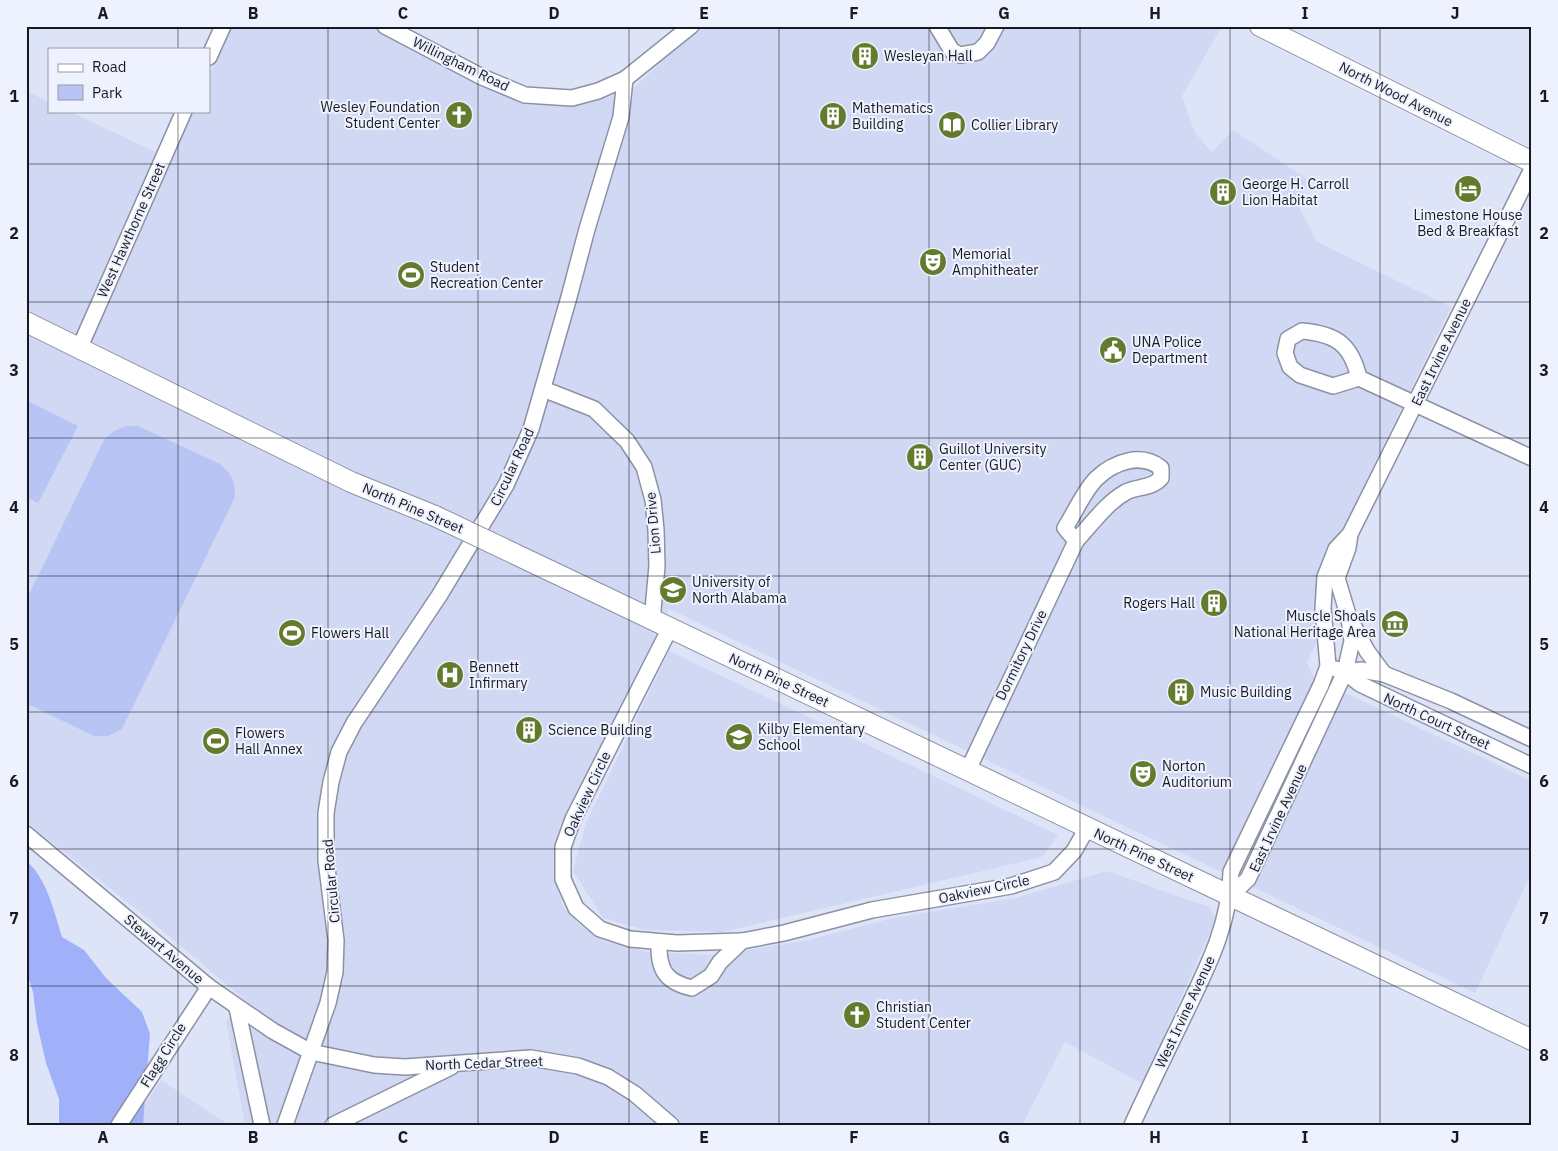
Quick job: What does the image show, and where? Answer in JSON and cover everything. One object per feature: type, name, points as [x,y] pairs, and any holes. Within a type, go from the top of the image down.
[{"type":"main road","name":"North Wood Avenue","points":[[1260,26],[1532,162]]},
{"type":"main road","name":"North Pine Street","points":[[26,322],[351,482],[435,516],[1532,1040]]},
{"type":"street","points":[[210,55],[223,26]]},
{"type":"street","name":"Willingham Road","points":[[385,26],[482,77],[525,95],[572,98],[598,91],[625,79]]},
{"type":"street","points":[[625,79],[692,26]]},
{"type":"street","points":[[937,26],[952,51],[960,55],[978,52],[987,44],[996,26]]},
{"type":"street","name":"Circular Road","points":[[285,1125],[328,1003],[335,972],[334,916],[326,860],[326,813],[339,752],[359,715],[439,596],[506,485],[531,429],[587,229],[621,117],[625,79]]},
{"type":"street","name":"West Hawthorne Street","points":[[79,349],[184,112]]},
{"type":"street","name":"East Irvine Avenue","points":[[1230,896],[1231,872],[1321,685],[1328,666],[1323,608],[1325,577],[1336,549],[1350,534],[1532,169]]},
{"type":"street","points":[[1359,378],[1354,358],[1344,344],[1320,332],[1302,331],[1288,339],[1285,353],[1290,367],[1300,375],[1318,383],[1333,386],[1359,378],[1532,458]]},
{"type":"street","name":"Lion Drive","points":[[543,389],[594,409],[627,441],[644,467],[654,500],[656,566],[661,625]]},
{"type":"street","name":"Dormitory Drive","points":[[968,770],[1076,541],[1102,512],[1126,492],[1155,484],[1161,478],[1161,468],[1152,461],[1134,459],[1114,466],[1096,479],[1065,528],[1076,541]]},
{"type":"street","name":"East Irvine Avenue","points":[[1230,896],[1248,879],[1345,672],[1352,641],[1349,618],[1338,578],[1348,548],[1350,534]]},
{"type":"street","points":[[1349,618],[1367,651],[1384,674]]},
{"type":"street","name":"Oakview Circle","points":[[661,625],[562,847],[562,879],[576,908],[600,929],[630,939],[659,942],[742,941],[784,934],[872,910],[1011,886],[1054,872],[1074,851],[1087,828]]},
{"type":"street","name":"North Court Street","points":[[1328,666],[1345,672],[1360,684],[1532,766]]},
{"type":"street","name":"North Court Street","points":[[1345,672],[1361,670],[1384,674],[1451,701],[1532,739]]},
{"type":"street","points":[[1442,723],[1451,701]]},
{"type":"street","name":"Stewart Avenue","points":[[26,834],[209,987],[237,1008],[311,1052]]},
{"type":"street","name":"West Irvine Avenue","points":[[1132,1125],[1224,924],[1230,896]]},
{"type":"street","points":[[659,942],[658,956],[664,973],[678,984],[692,988],[711,976],[720,962],[742,941]]},
{"type":"street","name":"Flagg Circle","points":[[119,1125],[196,1004],[209,987]]},
{"type":"street","points":[[237,1008],[262,1125]]},
{"type":"street","name":"North Cedar Street","points":[[311,1052],[374,1065],[406,1067],[531,1058],[578,1066],[608,1077],[635,1094],[671,1125]]},
{"type":"street","points":[[333,1125],[456,1064]]},
{"type":"shaded area","name":"University of North Alabama","points":[[231,26],[371,26],[507,97],[529,105],[575,105],[611,97],[636,86],[668,55],[703,26],[1222,26],[1182,96],[1195,133],[1212,152],[1233,130],[1310,181],[1298,205],[1317,242],[1451,307],[1322,572],[1317,641],[1307,662],[1314,678],[1532,781],[1532,872],[1475,993],[669,609],[555,845],[554,875],[563,906],[580,925],[604,941],[648,952],[717,955],[808,940],[893,918],[1015,898],[1107,871],[1209,907],[1216,919],[1143,1084],[1065,1042],[1022,1125],[245,1125],[226,1022],[245,1000],[151,921],[26,822],[26,91],[48,102],[48,112],[71,112],[172,160],[193,112],[210,112],[210,74]]},
{"type":"shaded area","name":"Kilby Elementary School","points":[[669,651],[1058,835],[1042,857],[723,932],[645,930],[603,918],[573,871],[586,823]]},
{"type":"shaded area","points":[[26,861],[39,876],[44,886],[62,937],[84,950],[106,978],[142,1012],[150,1034],[143,1125],[59,1125],[59,1099],[46,1063],[37,1024],[33,992],[26,971]]},
{"type":"shaded area","points":[[161,1080],[229,1125],[131,1125]]},
{"type":"green space","points":[[26,400],[78,426],[38,503],[26,497]]},
{"type":"green space","points":[[127,426],[138,426],[220,464],[232,478],[235,497],[122,729],[108,736],[94,736],[26,703],[26,601],[104,440],[114,431]]},
{"type":"place","name":"Wesleyan Hall","points":[[865,56]]},
{"type":"place","name":"Wesley Foundation Student Center","points":[[459,115]]},
{"type":"place","name":"Mathematics Building","points":[[833,116]]},
{"type":"place","name":"Collier Library","points":[[952,125]]},
{"type":"place","name":"Limestone House Bed & Breakfast","points":[[1468,189]]},
{"type":"place","name":"George H. Carroll Lion Habitat","points":[[1223,192]]},
{"type":"place","name":"Memorial Amphitheater","points":[[933,262]]},
{"type":"place","name":"Student Recreation Center","points":[[411,275]]},
{"type":"place","name":"UNA Police Department","points":[[1113,350]]},
{"type":"place","name":"Guillot University Center (GUC)","points":[[920,457]]},
{"type":"place","name":"University of North Alabama","points":[[673,590]]},
{"type":"place","name":"Rogers Hall","points":[[1214,603]]},
{"type":"place","name":"Muscle Shoals National Heritage Area","points":[[1395,624]]},
{"type":"place","name":"Flowers Hall","points":[[292,633]]},
{"type":"place","name":"Bennett Infirmary","points":[[450,675]]},
{"type":"place","name":"Music Building","points":[[1181,692]]},
{"type":"place","name":"Science Building","points":[[529,730]]},
{"type":"place","name":"Kilby Elementary School","points":[[739,737]]},
{"type":"place","name":"Flowers Hall Annex","points":[[216,741]]},
{"type":"place","name":"Norton Auditorium","points":[[1143,774]]},
{"type":"place","name":"Christian Student Center","points":[[857,1015]]}]
